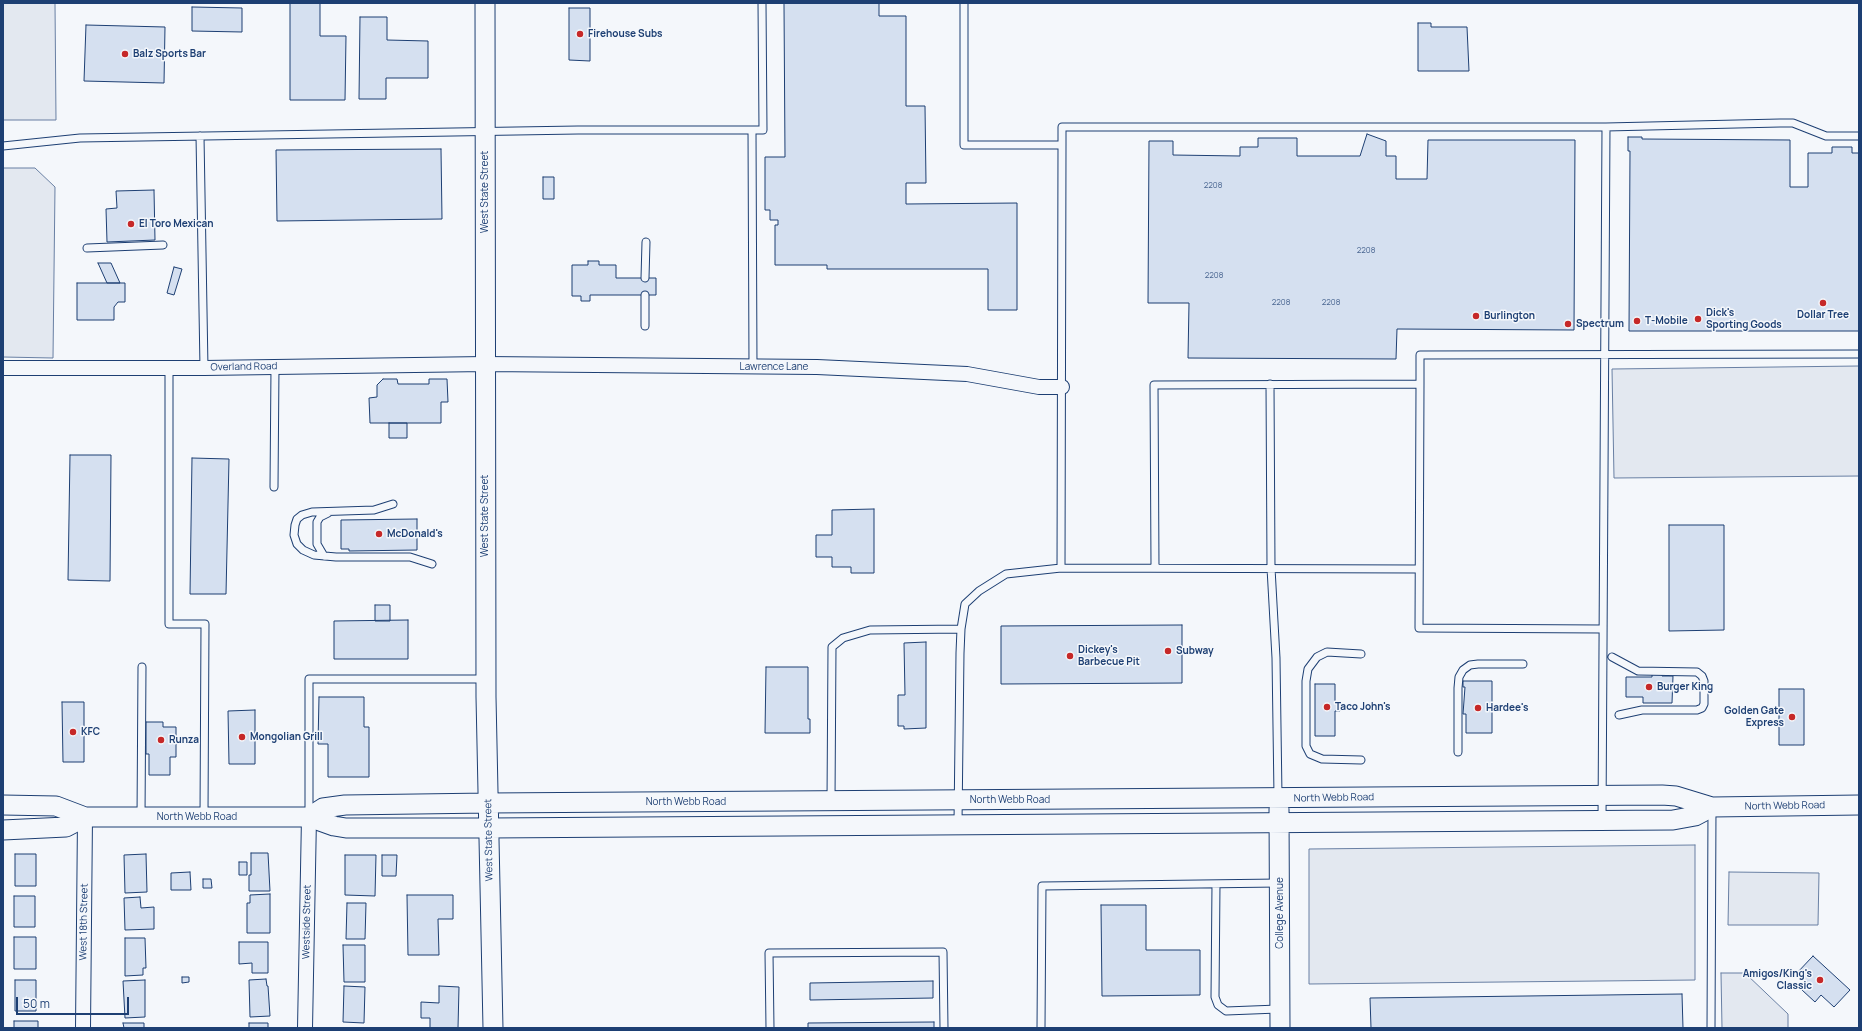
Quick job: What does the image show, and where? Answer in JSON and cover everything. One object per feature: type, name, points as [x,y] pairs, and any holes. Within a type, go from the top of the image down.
[{"type":"main road","name":"West State Street","points":[[485,3],[486,679],[493,1028]]},
{"type":"main road","name":"North Webb Road","points":[[308,817],[323,808],[339,805],[488,803],[958,801],[1602,795],[1676,796],[1712,807],[1859,805]]},
{"type":"main road","name":"College Avenue","points":[[1278,798],[1280,1028]]},
{"type":"main road","name":"North Webb Road","points":[[3,805],[56,806],[85,817],[308,817],[334,826],[346,828],[1602,821],[1683,818],[1695,816],[1712,807]]},
{"type":"main road","name":"North Webb Road","points":[[3,830],[66,827],[85,817]]},
{"type":"street","name":"Lawrence Lane","points":[[485,364],[817,367],[967,374],[1039,387],[1062,387]]},
{"type":"street","name":"Overland Road","points":[[3,368],[204,368],[485,364]]},
{"type":"street","name":"West 18th Street","points":[[83,1028],[85,817]]},
{"type":"street","name":"Westside Street","points":[[305,1028],[308,817]]},
{"type":"lane","points":[[3,146],[80,138],[578,130],[763,130],[762,3]]},
{"type":"lane","points":[[964,3],[964,145],[1062,144]]},
{"type":"lane","points":[[1061,568],[1062,127],[1606,127],[1793,123],[1826,136],[1859,136]]},
{"type":"lane","points":[[1602,821],[1603,354],[1606,127]]},
{"type":"lane","points":[[752,130],[753,367]]},
{"type":"lane","points":[[200,136],[204,368]]},
{"type":"lane","points":[[645,278],[646,242]]},
{"type":"lane","points":[[87,248],[163,245]]},
{"type":"lane","points":[[645,295],[645,326]]},
{"type":"lane","points":[[1602,629],[1419,628],[1420,355],[1859,354]]},
{"type":"lane","points":[[274,487],[276,367]]},
{"type":"lane","points":[[169,368],[169,624],[205,624],[204,817]]},
{"type":"lane","points":[[1270,384],[1271,568],[1276,658],[1278,798]]},
{"type":"lane","points":[[1155,567],[1154,385],[1420,384]]},
{"type":"lane","points":[[393,504],[374,510],[312,512],[302,515],[297,519],[295,525],[294,535],[297,544],[302,550],[314,555],[410,557],[432,564]]},
{"type":"lane","points":[[324,556],[316,544],[316,522],[320,517],[330,512]]},
{"type":"lane","points":[[958,825],[961,629],[966,604],[979,591],[1006,574],[1061,568],[1155,567],[1419,569]]},
{"type":"lane","points":[[830,801],[832,647],[842,638],[870,630],[961,629]]},
{"type":"lane","points":[[1361,654],[1326,652],[1317,657],[1308,669],[1306,681],[1306,746],[1310,754],[1322,759],[1361,760]]},
{"type":"lane","points":[[1612,657],[1638,671],[1697,672],[1702,676],[1704,681],[1704,704],[1702,708],[1697,710],[1642,710],[1619,715]]},
{"type":"lane","points":[[1458,752],[1458,688],[1459,678],[1463,670],[1470,665],[1478,664],[1523,664]]},
{"type":"lane","points":[[141,817],[142,667]]},
{"type":"lane","points":[[308,817],[309,679],[486,679]]},
{"type":"lane","points":[[1711,1028],[1712,807]]},
{"type":"lane","points":[[1041,1028],[1042,886],[1279,883]]},
{"type":"lane","points":[[1216,884],[1215,997],[1218,1005],[1226,1011],[1280,1009]]},
{"type":"lane","points":[[770,1028],[769,953],[936,952],[943,952],[944,1028]]},
{"type":"shaded area","points":[[3,3],[55,3],[56,120],[3,120]]},
{"type":"shaded area","points":[[3,168],[35,168],[55,187],[53,358],[3,357]]},
{"type":"shaded area","points":[[1859,366],[1859,476],[1614,478],[1612,369]]},
{"type":"shaded area","points":[[1695,845],[1695,980],[1309,984],[1309,849]]},
{"type":"shaded area","points":[[1729,872],[1819,873],[1818,925],[1728,925]]},
{"type":"shaded area","points":[[1721,973],[1745,973],[1788,1014],[1788,1028],[1722,1028]]},
{"type":"building","points":[[290,3],[320,3],[320,36],[346,36],[345,100],[290,100]]},
{"type":"building","points":[[784,3],[879,3],[879,16],[906,16],[906,106],[925,106],[926,183],[906,183],[906,204],[1017,203],[1017,310],[988,310],[988,269],[827,269],[827,265],[775,265],[775,225],[778,225],[778,220],[770,220],[770,210],[765,210],[765,157],[785,157]]},
{"type":"building","points":[[192,7],[242,8],[242,32],[192,31]]},
{"type":"building","name":"Firehouse Subs","points":[[569,8],[590,8],[590,61],[569,60]]},
{"type":"building","points":[[360,17],[387,17],[387,40],[428,41],[428,78],[386,78],[386,99],[359,99]]},
{"type":"building","points":[[1418,23],[1431,23],[1431,27],[1467,27],[1469,71],[1418,71]]},
{"type":"building","name":"Balz Sports Bar","points":[[86,25],[165,27],[164,83],[84,81]]},
{"type":"building","points":[[1367,134],[1386,141],[1386,156],[1396,156],[1396,179],[1427,179],[1428,140],[1575,140],[1574,330],[1397,329],[1396,359],[1188,358],[1189,303],[1148,303],[1149,141],[1173,141],[1173,155],[1240,156],[1240,147],[1258,147],[1258,138],[1297,138],[1297,156],[1360,156]]},
{"type":"building","points":[[1628,137],[1642,137],[1642,139],[1790,140],[1790,187],[1808,187],[1808,153],[1832,153],[1832,147],[1852,147],[1852,153],[1859,153],[1859,331],[1629,331],[1630,151],[1628,151]]},
{"type":"building","points":[[441,149],[442,219],[277,221],[276,150]]},
{"type":"building","points":[[543,177],[554,177],[554,199],[543,199]]},
{"type":"building","name":"El Toro Mexican","points":[[154,190],[155,240],[107,242],[106,209],[117,208],[116,191]]},
{"type":"building","points":[[588,261],[599,261],[599,265],[616,265],[616,278],[656,278],[656,295],[590,295],[590,301],[581,301],[581,296],[572,296],[572,265],[588,265]]},
{"type":"building","points":[[98,263],[111,263],[120,283],[107,283]]},
{"type":"building","points":[[174,267],[182,269],[174,295],[167,293]]},
{"type":"building","points":[[77,283],[125,283],[125,302],[118,302],[114,307],[114,320],[77,320]]},
{"type":"building","points":[[383,379],[397,379],[398,384],[429,384],[429,379],[447,379],[448,402],[441,402],[441,423],[370,423],[369,398],[377,397],[377,385]]},
{"type":"building","points":[[389,423],[407,423],[407,438],[389,438]]},
{"type":"building","points":[[70,455],[111,455],[110,581],[68,580]]},
{"type":"building","points":[[192,458],[229,459],[226,594],[190,594]]},
{"type":"building","points":[[874,509],[874,573],[851,573],[851,567],[832,567],[832,557],[816,557],[816,535],[832,535],[832,510]]},
{"type":"building","name":"McDonald's","points":[[417,519],[417,550],[349,551],[349,549],[341,549],[341,520]]},
{"type":"building","points":[[1669,525],[1724,525],[1724,630],[1669,631]]},
{"type":"building","points":[[375,605],[390,605],[390,621],[375,621]]},
{"type":"building","points":[[408,620],[408,659],[334,659],[334,621]]},
{"type":"building","points":[[1182,625],[1182,683],[1001,684],[1001,626]]},
{"type":"building","points":[[926,642],[926,728],[904,729],[904,726],[898,726],[898,695],[905,695],[904,643]]},
{"type":"building","points":[[766,667],[808,667],[808,719],[810,719],[810,733],[765,733]]},
{"type":"building","name":"Burger King","points":[[1652,671],[1662,671],[1662,676],[1673,676],[1672,703],[1643,703],[1643,697],[1626,697],[1626,677],[1652,677]]},
{"type":"building","name":"Hardee's","points":[[1463,681],[1492,681],[1492,733],[1466,733],[1466,714],[1463,714],[1465,687],[1463,687]]},
{"type":"building","name":"Taco John's","points":[[1315,684],[1335,684],[1335,703],[1340,703],[1340,711],[1335,711],[1335,736],[1315,736]]},
{"type":"building","name":"Golden Gate Express","points":[[1779,689],[1804,689],[1804,745],[1779,745]]},
{"type":"building","points":[[319,697],[364,697],[364,727],[369,727],[369,777],[328,777],[328,744],[318,744]]},
{"type":"building","name":"KFC","points":[[62,702],[84,702],[84,762],[63,762]]},
{"type":"building","name":"Mongolian Grill","points":[[255,710],[255,764],[229,764],[228,711]]},
{"type":"building","name":"Runza","points":[[146,722],[163,722],[163,727],[176,727],[176,757],[170,757],[170,775],[149,775],[149,754],[146,754]]},
{"type":"building","points":[[251,853],[268,853],[270,891],[249,891]]},
{"type":"building","points":[[15,854],[36,854],[36,886],[15,886]]},
{"type":"building","points":[[146,854],[147,892],[125,893],[124,855]]},
{"type":"building","points":[[345,855],[376,855],[375,896],[345,895]]},
{"type":"building","points":[[382,855],[397,855],[396,876],[382,876]]},
{"type":"building","points":[[239,862],[247,862],[247,875],[239,875]]},
{"type":"building","points":[[190,872],[191,890],[171,890],[171,873]]},
{"type":"building","points":[[203,879],[211,879],[212,888],[203,888]]},
{"type":"building","points":[[270,894],[270,933],[247,933],[247,903],[250,903],[250,895]]},
{"type":"building","points":[[407,895],[453,895],[453,919],[438,919],[439,955],[408,955]]},
{"type":"building","points":[[14,896],[35,896],[35,927],[14,927]]},
{"type":"building","points":[[140,897],[141,908],[154,907],[154,929],[125,930],[124,898]]},
{"type":"building","points":[[347,903],[366,903],[365,939],[346,939]]},
{"type":"building","points":[[1101,905],[1146,905],[1146,950],[1200,950],[1200,995],[1102,996]]},
{"type":"building","points":[[14,937],[36,937],[36,969],[14,969]]},
{"type":"building","points":[[125,938],[145,938],[146,968],[143,968],[143,975],[125,976]]},
{"type":"building","points":[[239,942],[268,942],[268,973],[252,973],[252,963],[239,964]]},
{"type":"building","points":[[343,945],[365,945],[365,982],[344,982]]},
{"type":"building","name":"Amigos/King's Classic","points":[[1813,956],[1850,990],[1834,1007],[1821,995],[1815,1002],[1802,990],[1807,985],[1796,974]]},
{"type":"building","points":[[182,977],[189,977],[189,982],[182,983]]},
{"type":"building","points":[[266,979],[268,986],[270,1016],[250,1017],[249,980]]},
{"type":"building","points":[[15,980],[36,980],[36,1011],[15,1011]]},
{"type":"building","points":[[145,980],[145,1017],[125,1018],[123,981]]},
{"type":"building","points":[[933,981],[933,998],[810,1000],[810,983]]},
{"type":"building","points":[[344,986],[365,987],[364,1023],[343,1022]]},
{"type":"building","points":[[439,986],[459,987],[458,1028],[430,1028],[430,1018],[421,1018],[421,1002],[439,1003]]},
{"type":"building","points":[[1682,994],[1683,1028],[1371,1028],[1370,998]]},
{"type":"building","points":[[14,1021],[38,1021],[38,1028],[14,1028]]},
{"type":"building","points":[[934,1022],[934,1028],[808,1028],[808,1023]]},
{"type":"building","points":[[123,1023],[144,1023],[144,1028],[124,1028]]},
{"type":"building","points":[[249,1023],[268,1023],[268,1028],[249,1028]]},
{"type":"place","name":"Firehouse Subs","points":[[580,34]]},
{"type":"place","name":"Balz Sports Bar","points":[[125,54]]},
{"type":"place","name":"El Toro Mexican","points":[[131,224]]},
{"type":"place","name":"Dollar Tree","points":[[1823,303]]},
{"type":"place","name":"Burlington","points":[[1476,316]]},
{"type":"place","name":"Dick's Sporting Goods","points":[[1698,319]]},
{"type":"place","name":"T-Mobile","points":[[1637,321]]},
{"type":"place","name":"Spectrum","points":[[1568,324]]},
{"type":"place","name":"McDonald's","points":[[379,534]]},
{"type":"place","name":"Subway","points":[[1168,651]]},
{"type":"place","name":"Dickey's Barbecue Pit","points":[[1070,656]]},
{"type":"place","name":"Burger King","points":[[1649,687]]},
{"type":"place","name":"Taco John's","points":[[1327,707]]},
{"type":"place","name":"Hardee's","points":[[1478,708]]},
{"type":"place","name":"Golden Gate Express","points":[[1792,717]]},
{"type":"place","name":"KFC","points":[[73,732]]},
{"type":"place","name":"Mongolian Grill","points":[[242,737]]},
{"type":"place","name":"Runza","points":[[161,740]]},
{"type":"place","name":"Amigos/King's Classic","points":[[1820,980]]}]
